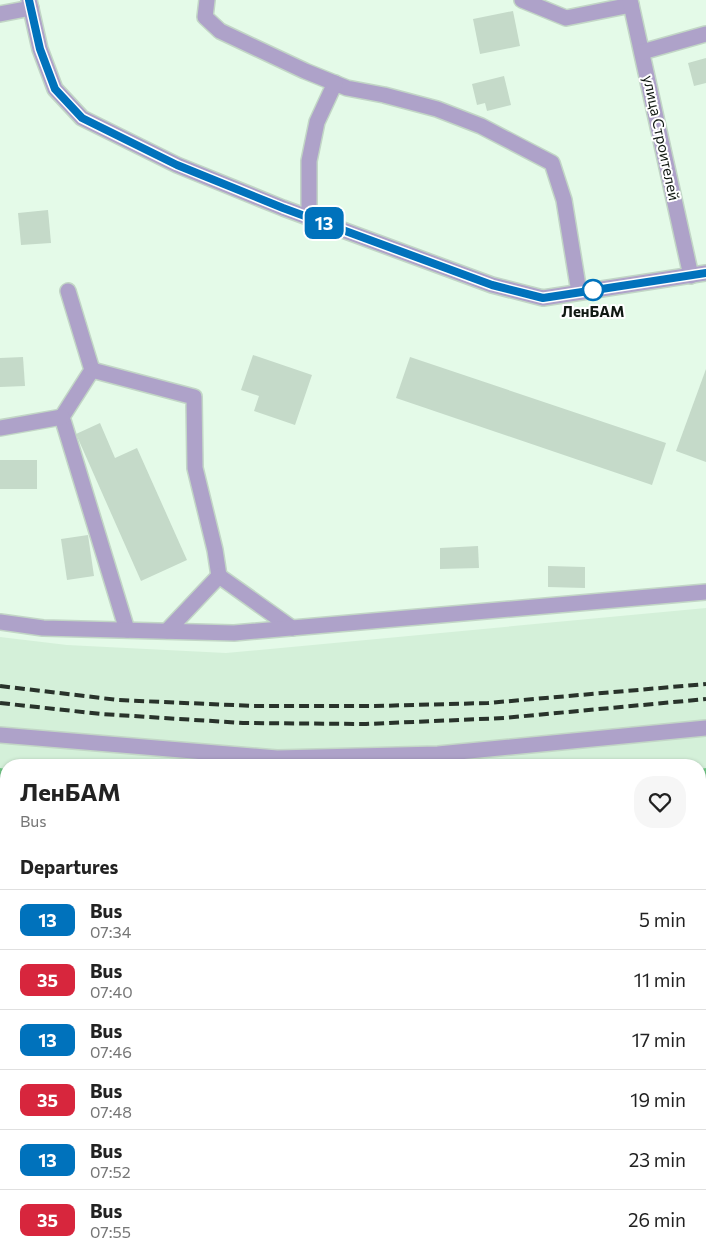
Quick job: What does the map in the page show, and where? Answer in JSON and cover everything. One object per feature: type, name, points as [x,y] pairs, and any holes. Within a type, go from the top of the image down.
[{"type":"street","points":[[207,0],[205,16],[220,31],[347,88],[384,95],[437,109],[481,126],[552,163],[564,200],[579,292]]},
{"type":"street","points":[[522,0],[566,18],[631,3]]},
{"type":"street","name":"улица Строителей","points":[[631,3],[691,276]]},
{"type":"street","points":[[0,14],[30,4],[40,49],[55,89],[82,118],[177,165],[309,218],[492,285],[543,298],[706,273]]},
{"type":"street","points":[[642,52],[706,34]]},
{"type":"street","points":[[309,218],[309,161],[317,122],[335,83]]},
{"type":"street","points":[[0,428],[62,417],[92,370],[68,291]]},
{"type":"street","points":[[92,370],[194,397],[196,468],[215,550],[219,576],[292,628]]},
{"type":"street","points":[[62,417],[127,630]]},
{"type":"street","points":[[167,631],[219,576]]},
{"type":"street","points":[[0,622],[43,628],[234,633],[706,592]]},
{"type":"street","points":[[0,735],[278,758],[438,754],[706,728]]},
{"type":"shaded area","points":[[706,608],[706,759],[0,759],[0,637],[67,645],[226,653]]},
{"type":"building","points":[[513,11],[520,46],[480,54],[473,19]]},
{"type":"building","points":[[706,58],[706,83],[694,86],[688,63]]},
{"type":"building","points":[[504,76],[511,105],[487,111],[485,103],[477,105],[472,84]]},
{"type":"building","points":[[48,210],[51,243],[21,245],[18,213]]},
{"type":"building","points":[[253,355],[312,375],[295,425],[254,411],[259,396],[241,390]]},
{"type":"building","points":[[23,357],[25,386],[0,387],[0,358]]},
{"type":"building","points":[[410,357],[666,443],[652,485],[396,398]]},
{"type":"building","points":[[706,369],[706,462],[676,451]]},
{"type":"building","points":[[100,423],[115,458],[137,448],[187,560],[141,581],[76,434]]},
{"type":"building","points":[[0,460],[37,460],[37,489],[0,489]]},
{"type":"building","points":[[88,535],[94,576],[67,580],[61,539]]},
{"type":"building","points":[[478,546],[479,568],[440,569],[440,548]]},
{"type":"building","points":[[548,566],[585,567],[585,588],[548,587]]},
{"type":"railway","points":[[0,686],[118,700],[254,706],[375,706],[488,703],[706,684]]},
{"type":"railway","points":[[0,703],[101,714],[243,723],[366,724],[504,718],[706,699]]},
{"type":"bus line","name":"13","points":[[29,0],[40,49],[55,89],[82,118],[177,165],[283,208],[492,285],[543,298],[706,273]]},
{"type":"place","name":"ЛенБАМ","points":[[593,290]]}]
